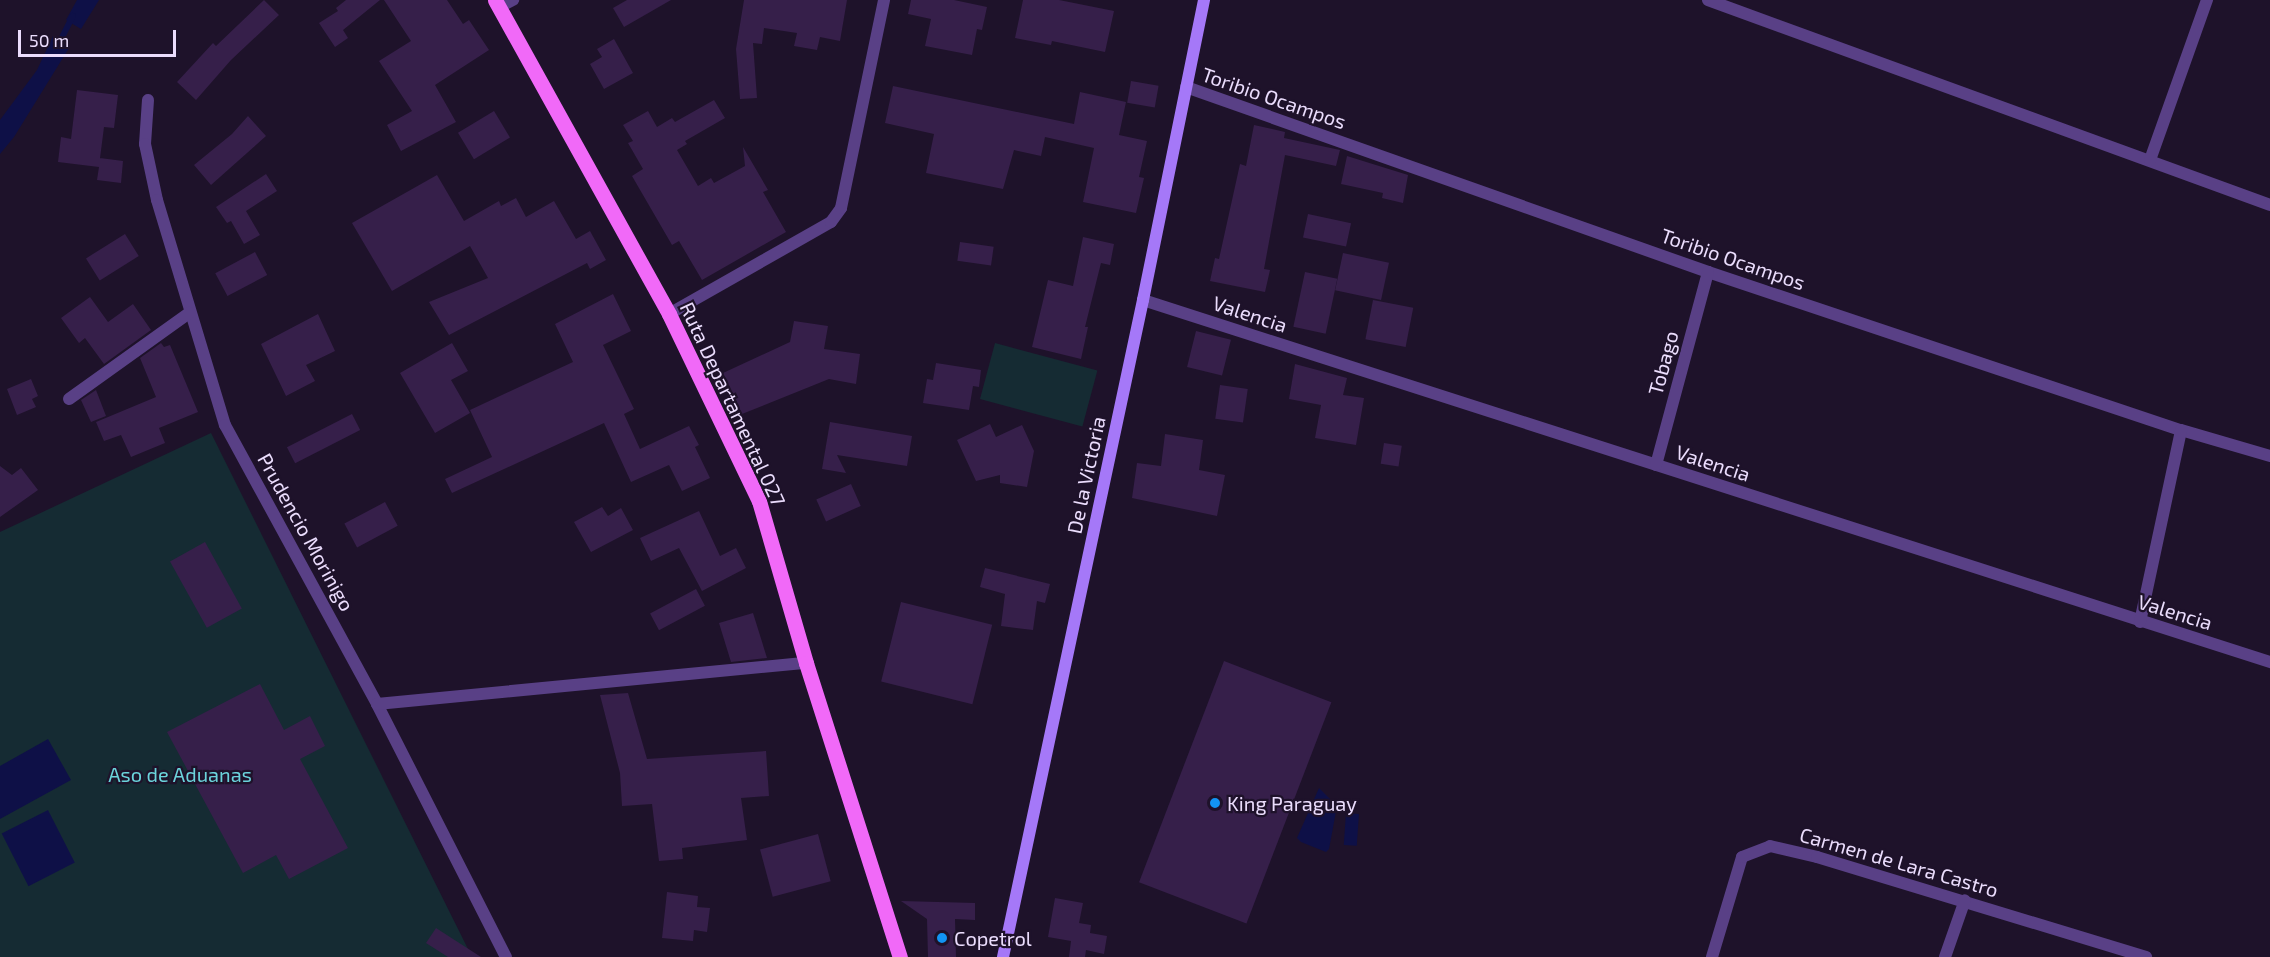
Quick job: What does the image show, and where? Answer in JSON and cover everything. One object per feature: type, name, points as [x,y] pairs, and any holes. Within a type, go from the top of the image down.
[{"type":"main road","name":"De la Victoria","points":[[1003,957],[1143,300],[1204,0]]},
{"type":"main road","name":"Ruta Departamental 027","points":[[497,4],[669,314],[759,501],[806,663],[900,957]]},
{"type":"street","points":[[497,4],[513,0]]},
{"type":"street","points":[[669,314],[831,222],[841,208],[884,0]]},
{"type":"street","points":[[1708,0],[2270,205]]},
{"type":"street","points":[[2150,160],[2207,0]]},
{"type":"street","name":"Toribio Ocampos","points":[[1186,87],[1708,272],[2181,430],[2270,456]]},
{"type":"street","name":"Prudencio Morinigo","points":[[148,100],[145,144],[157,200],[189,313],[225,425],[377,704],[506,957]]},
{"type":"street","name":"Tobago","points":[[1656,465],[1708,272]]},
{"type":"street","name":"Valencia","points":[[1143,300],[2270,662]]},
{"type":"street","points":[[69,399],[189,313]]},
{"type":"street","points":[[2140,622],[2181,430]]},
{"type":"street","points":[[377,704],[806,663]]},
{"type":"street","name":"Carmen de Lara Castro","points":[[1712,957],[1742,857],[1770,846],[1817,857],[1965,900],[2146,957]]},
{"type":"street","points":[[1945,957],[1965,900]]},
{"type":"green space","points":[[995,343],[1097,370],[1082,426],[980,399]]},
{"type":"green space","name":"Aso de Aduanas","points":[[211,433],[472,957],[0,957],[0,532]]},
{"type":"shaded area","points":[[77,0],[99,0],[81,29],[66,20]]},
{"type":"shaded area","points":[[53,36],[69,48],[14,137],[0,154],[0,120],[37,70]]},
{"type":"shaded area","points":[[48,739],[71,780],[0,819],[0,766]]},
{"type":"shaded area","points":[[1319,788],[1337,806],[1329,849],[1326,852],[1301,842],[1297,838]]},
{"type":"shaded area","points":[[48,810],[75,863],[28,886],[2,834]]},
{"type":"shaded area","points":[[1346,813],[1359,814],[1357,846],[1344,845]]},
{"type":"building","points":[[264,0],[279,15],[231,60],[196,100],[177,82],[213,43],[216,46]]},
{"type":"building","points":[[346,0],[380,0],[343,30],[348,38],[335,47],[319,23],[338,11],[336,8]]},
{"type":"building","points":[[384,0],[447,0],[463,24],[469,20],[489,50],[435,85],[456,122],[401,151],[387,125],[412,111],[379,61],[411,41]]},
{"type":"building","points":[[627,0],[671,0],[624,27],[613,8]]},
{"type":"building","points":[[744,0],[847,0],[840,41],[820,37],[817,50],[794,46],[797,33],[764,28],[762,44],[753,43],[757,98],[740,99],[736,49]]},
{"type":"building","points":[[911,0],[954,0],[987,7],[982,30],[977,29],[972,55],[925,46],[931,19],[908,14]]},
{"type":"building","points":[[1023,0],[1059,0],[1114,11],[1105,52],[1052,41],[1051,45],[1015,38]]},
{"type":"building","points":[[614,39],[633,73],[604,89],[590,64],[602,57],[597,49]]},
{"type":"building","points":[[1131,81],[1159,86],[1155,108],[1127,103]]},
{"type":"building","points":[[893,86],[1074,124],[1080,92],[1126,102],[1119,135],[1147,141],[1139,177],[1144,178],[1136,213],[1083,202],[1094,148],[1045,137],[1041,156],[1014,150],[1003,189],[926,173],[934,134],[885,123]]},
{"type":"building","points":[[77,90],[118,95],[114,128],[104,127],[100,158],[123,161],[121,183],[97,180],[99,167],[58,162],[61,137],[71,139]]},
{"type":"building","points":[[714,100],[725,118],[685,141],[687,144],[677,150],[698,186],[711,178],[714,183],[745,166],[743,147],[768,190],[763,192],[786,232],[702,280],[679,241],[672,245],[632,176],[643,169],[628,143],[633,141],[623,125],[648,111],[657,127],[672,118],[675,122]]},
{"type":"building","points":[[494,111],[510,138],[474,159],[458,133]]},
{"type":"building","points":[[248,116],[266,136],[211,185],[194,165],[232,134]]},
{"type":"building","points":[[1254,125],[1285,132],[1284,138],[1340,150],[1336,166],[1285,155],[1264,269],[1270,270],[1265,292],[1210,281],[1215,258],[1219,259],[1240,164],[1246,166]]},
{"type":"building","points":[[1347,156],[1408,175],[1403,203],[1382,198],[1383,193],[1341,184]]},
{"type":"building","points":[[266,174],[277,191],[246,211],[260,235],[244,244],[231,221],[227,223],[216,207]]},
{"type":"building","points":[[437,175],[464,221],[499,201],[501,206],[516,198],[526,217],[554,201],[576,239],[590,231],[606,260],[590,269],[587,263],[449,335],[429,302],[488,278],[470,246],[392,291],[352,223]]},
{"type":"building","points":[[1308,214],[1351,223],[1346,247],[1303,237]]},
{"type":"building","points":[[125,234],[139,256],[100,280],[86,258]]},
{"type":"building","points":[[1083,237],[1114,244],[1110,265],[1101,263],[1085,327],[1088,327],[1081,359],[1032,347],[1048,280],[1073,286]]},
{"type":"building","points":[[960,242],[994,247],[991,266],[957,261]]},
{"type":"building","points":[[255,252],[267,275],[227,296],[215,273]]},
{"type":"building","points":[[1343,253],[1389,263],[1381,300],[1335,290]]},
{"type":"building","points":[[1305,272],[1337,279],[1326,334],[1293,327]]},
{"type":"building","points":[[613,294],[631,331],[603,345],[634,409],[624,414],[640,449],[689,426],[699,445],[695,447],[710,478],[682,491],[669,465],[631,482],[604,423],[452,493],[445,479],[492,457],[470,410],[573,362],[555,324]]},
{"type":"building","points":[[90,297],[108,322],[133,304],[151,330],[104,364],[85,338],[79,343],[61,318]]},
{"type":"building","points":[[1373,300],[1413,308],[1406,347],[1365,339]]},
{"type":"building","points":[[318,314],[335,351],[306,365],[315,381],[286,396],[261,344]]},
{"type":"building","points":[[794,321],[828,326],[824,349],[860,354],[856,384],[829,379],[742,414],[723,373],[790,342]]},
{"type":"building","points":[[1196,331],[1231,340],[1222,376],[1187,367]]},
{"type":"building","points":[[161,343],[164,347],[170,345],[198,412],[159,428],[165,443],[131,457],[121,435],[104,441],[96,422],[156,397],[140,358]]},
{"type":"building","points":[[452,343],[468,371],[451,380],[470,413],[435,433],[400,373]]},
{"type":"building","points":[[936,363],[981,370],[979,387],[973,386],[969,410],[923,403],[927,379],[933,380]]},
{"type":"building","points":[[1295,364],[1347,378],[1343,395],[1364,398],[1356,445],[1315,438],[1321,405],[1289,399]]},
{"type":"building","points":[[31,379],[38,396],[32,399],[36,407],[17,415],[7,389]]},
{"type":"building","points":[[1220,385],[1248,389],[1243,423],[1215,419]]},
{"type":"building","points":[[96,390],[106,416],[91,422],[81,400]]},
{"type":"building","points":[[352,414],[360,430],[295,463],[287,447]]},
{"type":"building","points":[[830,422],[912,436],[907,466],[837,455],[846,473],[822,469]]},
{"type":"building","points":[[990,424],[996,437],[1022,425],[1034,451],[1027,487],[1000,483],[1000,475],[976,481],[957,440]]},
{"type":"building","points":[[1165,434],[1203,440],[1199,470],[1225,475],[1217,516],[1132,498],[1137,463],[1161,466]]},
{"type":"building","points":[[1384,443],[1402,446],[1398,467],[1381,464]]},
{"type":"building","points":[[0,466],[12,475],[21,468],[38,490],[0,517]]},
{"type":"building","points":[[851,484],[861,506],[826,521],[816,499]]},
{"type":"building","points":[[385,502],[398,526],[357,547],[344,524]]},
{"type":"building","points":[[602,507],[608,516],[621,508],[633,530],[591,552],[574,522]]},
{"type":"building","points":[[699,511],[720,556],[736,548],[746,568],[702,591],[679,548],[651,561],[640,538]]},
{"type":"building","points":[[205,542],[242,608],[207,628],[170,561]]},
{"type":"building","points":[[985,568],[1050,584],[1045,603],[1037,601],[1033,630],[1001,626],[1005,594],[980,587]]},
{"type":"building","points":[[696,589],[705,606],[659,630],[650,613]]},
{"type":"building","points":[[901,602],[992,625],[972,704],[881,682]]},
{"type":"building","points":[[753,613],[767,658],[731,662],[719,623]]},
{"type":"building","points":[[1224,661],[1331,702],[1246,923],[1139,882]]},
{"type":"building","points":[[260,684],[284,730],[310,716],[325,746],[300,759],[348,848],[289,879],[276,855],[243,873],[167,732]]},
{"type":"building","points":[[628,693],[647,759],[766,751],[769,796],[741,798],[747,840],[682,848],[683,859],[659,861],[652,804],[622,806],[620,773],[600,695]]},
{"type":"building","points":[[818,834],[831,881],[773,897],[760,850]]},
{"type":"building","points":[[667,892],[698,896],[697,907],[710,908],[707,932],[694,930],[693,941],[662,938]]},
{"type":"building","points":[[1055,898],[1083,903],[1079,923],[1091,925],[1090,933],[1107,936],[1104,954],[1086,950],[1085,957],[1069,957],[1071,941],[1048,937]]},
{"type":"building","points":[[901,901],[975,903],[975,920],[955,919],[956,957],[928,957],[927,919]]},
{"type":"building","points":[[436,928],[481,957],[448,957],[426,943]]},
{"type":"waterway","points":[[57,47],[73,16]]},
{"type":"place","name":"King Paraguay","points":[[1215,803]]},
{"type":"place","name":"Copetrol","points":[[942,938]]}]
